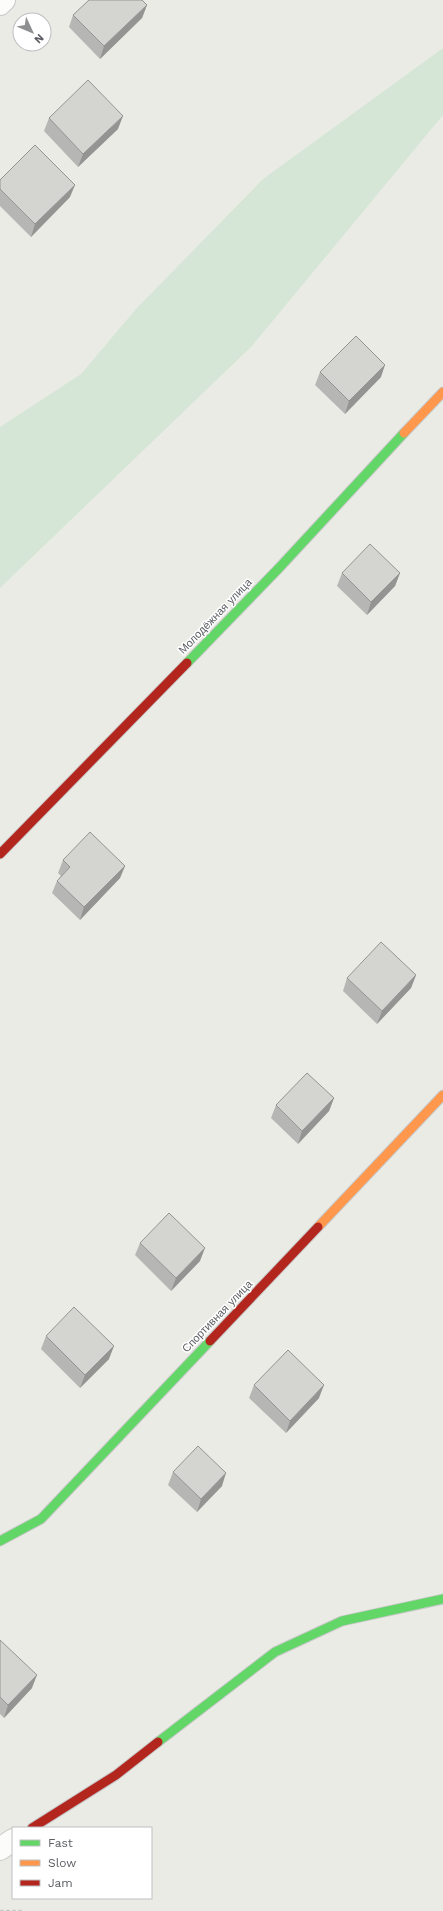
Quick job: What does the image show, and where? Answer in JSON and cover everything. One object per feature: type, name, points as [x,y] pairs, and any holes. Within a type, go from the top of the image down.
[{"type":"street","points":[[0,4],[4,0]]},
{"type":"street","name":"Молодёжная улица","points":[[0,854],[279,568],[443,392]]},
{"type":"street","name":"Спортивная улица","points":[[0,1541],[41,1519],[443,1095]]},
{"type":"street","points":[[34,1827],[116,1775],[275,1652],[342,1621],[443,1599]]},
{"type":"street","points":[[0,1848],[12,1841]]},
{"type":"path","points":[[0,1911],[22,1911]]},
{"type":"green space","points":[[443,48],[443,115],[252,346],[0,588],[0,427],[81,374],[136,309],[263,179]]},
{"type":"building","points":[[89,0],[142,0],[147,5],[104,46],[73,15]]},
{"type":"building","points":[[88,80],[123,116],[83,154],[49,118]]},
{"type":"building","points":[[35,145],[75,185],[35,224],[0,189],[0,180]]},
{"type":"building","points":[[356,336],[385,365],[349,401],[320,372]]},
{"type":"building","points":[[370,544],[400,573],[371,602],[342,573]]},
{"type":"building","points":[[90,832],[125,866],[84,907],[57,881],[70,867],[63,860]]},
{"type":"building","points":[[381,942],[416,975],[382,1011],[347,978]]},
{"type":"building","points":[[307,1073],[334,1098],[302,1131],[276,1105]]},
{"type":"building","points":[[169,1213],[205,1248],[176,1278],[140,1243]]},
{"type":"building","points":[[74,1307],[114,1346],[85,1375],[46,1336]]},
{"type":"building","points":[[288,1350],[324,1385],[290,1421],[254,1385]]},
{"type":"building","points":[[198,1446],[226,1473],[201,1499],[173,1472]]},
{"type":"building","points":[[0,1640],[37,1675],[8,1705],[0,1697]]},
{"type":"traffic: fast","points":[[187,663],[279,568],[404,433]]},
{"type":"traffic: fast","points":[[0,1541],[41,1519],[210,1341]]},
{"type":"traffic: fast","points":[[158,1742],[275,1652],[342,1621],[443,1599]]},
{"type":"traffic: slow","points":[[404,433],[443,392]]},
{"type":"traffic: slow","points":[[318,1227],[443,1095]]},
{"type":"traffic: jam","points":[[0,854],[187,663]]},
{"type":"traffic: jam","points":[[210,1341],[318,1227]]},
{"type":"traffic: jam","points":[[34,1827],[116,1775],[158,1742]]}]
